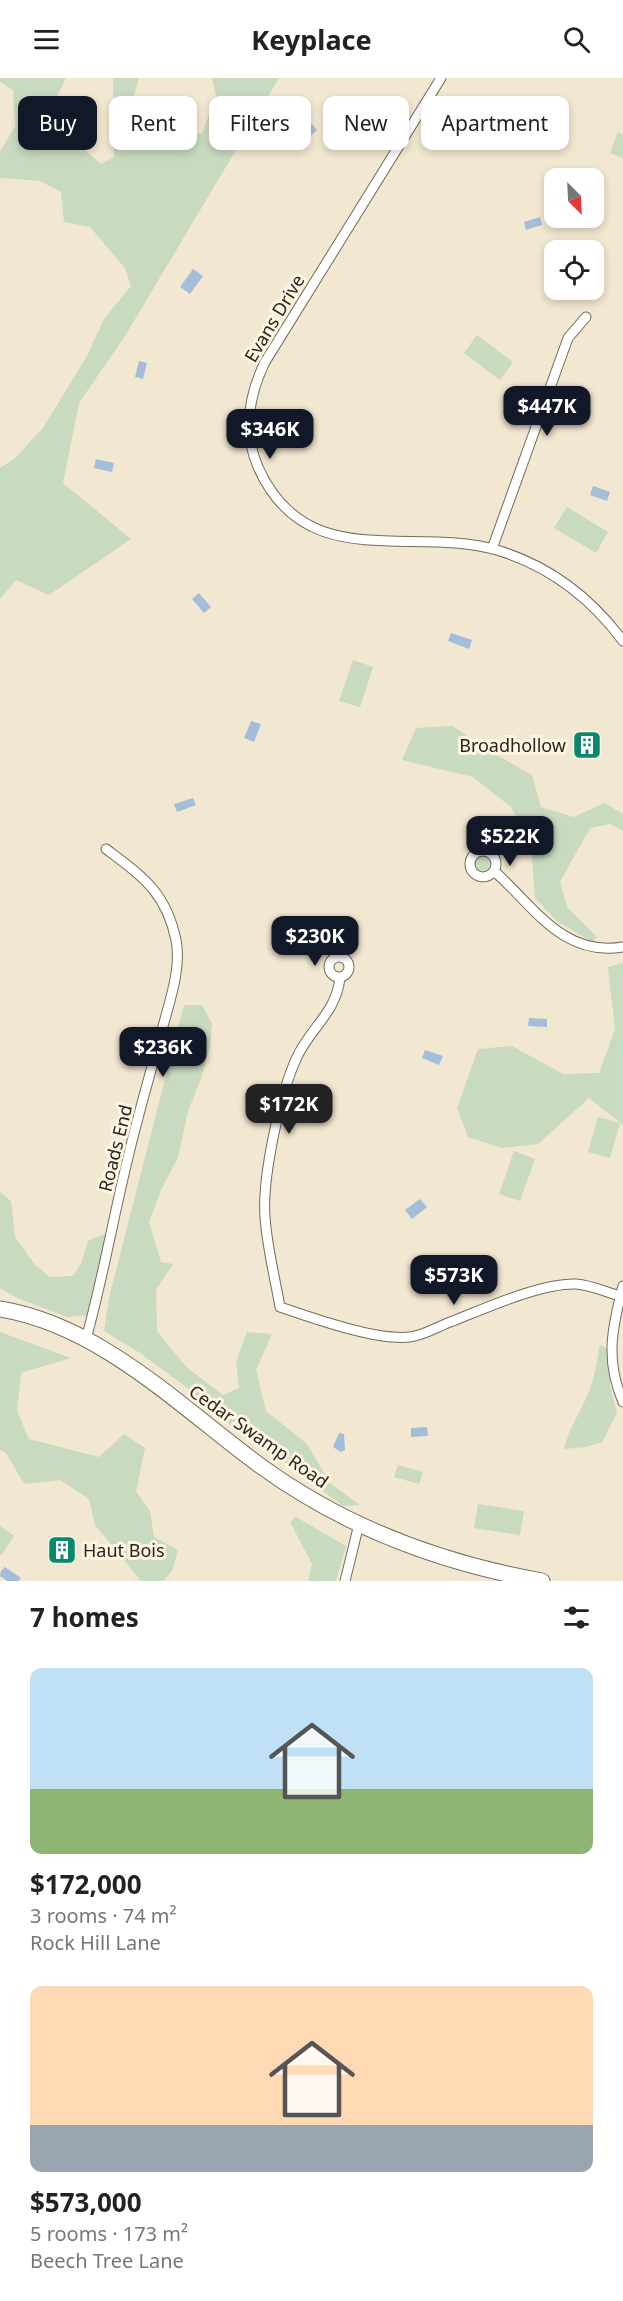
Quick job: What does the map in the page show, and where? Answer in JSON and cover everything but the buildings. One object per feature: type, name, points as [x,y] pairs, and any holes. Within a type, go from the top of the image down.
[{"type":"main road","name":"Cedar Swamp Road","points":[[0,1309],[35,1317],[69,1329],[86,1339],[114,1356],[262,1467],[312,1500],[359,1524],[411,1547],[450,1560],[502,1574],[542,1581]]},
{"type":"street","name":"Evans Drive","points":[[441,78],[265,362],[252,399],[250,438],[255,459],[273,493],[292,513],[316,529],[334,536],[359,540],[448,542],[492,549],[532,564],[558,577],[596,608],[623,641]]},
{"type":"street","points":[[492,549],[568,338],[586,317]]},
{"type":"street","name":"Roads End","points":[[86,1339],[101,1288],[126,1166],[172,990],[178,958],[172,925],[158,894],[142,876],[106,849]]},
{"type":"street","points":[[494,871],[565,938],[595,949],[608,950],[623,947]]},
{"type":"street","points":[[340,978],[338,994],[330,1010],[298,1055],[294,1065],[284,1094],[268,1169],[265,1218],[280,1307],[326,1323],[387,1336],[408,1337],[425,1334],[451,1322],[545,1288],[577,1284],[622,1291],[612,1332],[611,1353],[614,1377],[623,1401]]},
{"type":"street","points":[[345,1581],[359,1524]]},
{"type":"green space","points":[[0,78],[66,78],[57,96],[18,96],[18,150],[85,150],[101,164],[114,157],[114,150],[197,150],[197,134],[202,133],[209,114],[209,150],[236,150],[125,336],[79,403],[63,483],[131,539],[49,595],[16,580],[0,599],[0,468],[14,459],[43,428],[87,356],[104,319],[131,286],[125,268],[90,227],[64,222],[61,192],[40,181],[0,178],[0,152],[15,126],[13,90],[0,82]]},
{"type":"green space","points":[[113,78],[139,78],[134,96],[113,96]]},
{"type":"green space","points":[[212,78],[279,78],[268,96],[216,96]]},
{"type":"green space","points":[[618,132],[623,134],[623,158],[610,153]]},
{"type":"green space","points":[[477,335],[513,362],[500,380],[464,353]]},
{"type":"green space","points":[[567,507],[608,532],[596,553],[554,528]]},
{"type":"green space","points":[[353,660],[373,667],[360,707],[339,701]]},
{"type":"green space","points":[[452,726],[532,775],[541,807],[574,817],[604,803],[623,814],[623,831],[610,824],[590,828],[560,882],[567,907],[597,937],[592,942],[557,921],[535,898],[531,845],[511,807],[473,777],[402,760],[416,728]]},
{"type":"green space","points":[[482,852],[487,853],[493,859],[493,869],[487,875],[482,876],[477,875],[471,869],[470,864],[471,859],[477,853]]},
{"type":"green space","points":[[623,963],[623,1125],[589,1098],[538,1144],[502,1148],[468,1137],[457,1108],[478,1049],[512,1046],[563,1074],[599,1073],[615,1029],[608,967]]},
{"type":"green space","points":[[184,1005],[202,1005],[212,1024],[210,1046],[201,1079],[188,1111],[178,1157],[161,1190],[149,1222],[161,1262],[173,1264],[156,1290],[157,1331],[186,1367],[223,1395],[239,1388],[236,1362],[247,1332],[272,1334],[256,1370],[266,1411],[307,1444],[330,1483],[360,1505],[343,1506],[234,1428],[186,1387],[140,1353],[104,1331],[109,1298]]},
{"type":"green space","points":[[598,1117],[620,1123],[610,1158],[588,1152]]},
{"type":"green space","points":[[514,1151],[535,1159],[520,1201],[499,1194]]},
{"type":"green space","points":[[0,1192],[11,1201],[15,1237],[35,1265],[50,1277],[73,1276],[81,1264],[88,1241],[106,1233],[89,1315],[67,1317],[17,1298],[0,1288]]},
{"type":"green space","points":[[0,1332],[71,1358],[21,1373],[17,1411],[29,1439],[99,1457],[124,1434],[145,1448],[136,1491],[150,1511],[154,1537],[178,1550],[172,1571],[163,1581],[141,1581],[95,1525],[89,1499],[60,1480],[24,1484],[6,1453],[0,1450]]},
{"type":"green space","points":[[600,1345],[612,1351],[610,1386],[617,1413],[602,1442],[586,1447],[564,1449],[592,1383]]},
{"type":"green space","points":[[398,1465],[423,1472],[419,1484],[394,1477]]},
{"type":"green space","points":[[478,1504],[524,1511],[520,1535],[474,1528]]},
{"type":"green space","points":[[296,1517],[346,1546],[336,1581],[308,1581],[312,1564],[290,1522]]},
{"type":"green space","points":[[0,1526],[14,1536],[1,1556],[0,1555]]},
{"type":"water","points":[[311,123],[317,130],[311,136]]},
{"type":"water","points":[[540,217],[542,225],[526,230],[524,222]]},
{"type":"water","points":[[193,269],[203,276],[190,294],[180,287]]},
{"type":"water","points":[[139,361],[147,363],[143,379],[135,377]]},
{"type":"water","points":[[96,459],[114,463],[112,472],[94,468]]},
{"type":"water","points":[[593,486],[610,492],[607,501],[590,495]]},
{"type":"water","points":[[199,593],[211,607],[204,613],[192,599]]},
{"type":"water","points":[[451,633],[472,640],[469,649],[448,641]]},
{"type":"water","points":[[251,721],[261,724],[254,742],[244,738]]},
{"type":"water","points":[[193,798],[196,805],[177,812],[174,804]]},
{"type":"water","points":[[529,1018],[547,1019],[547,1027],[528,1026]]},
{"type":"water","points":[[425,1050],[443,1056],[439,1065],[422,1058]]},
{"type":"water","points":[[420,1199],[427,1207],[412,1219],[405,1210]]},
{"type":"water","points":[[427,1427],[428,1436],[411,1437],[411,1428]]},
{"type":"water","points":[[339,1433],[344,1434],[345,1450],[341,1452],[333,1447]]},
{"type":"water","points":[[5,1567],[21,1578],[19,1581],[7,1581],[0,1576]]},
{"type":"place","name":"Broadhollow","points":[[587,745]]},
{"type":"place","name":"Haut Bois","points":[[62,1550]]}]
